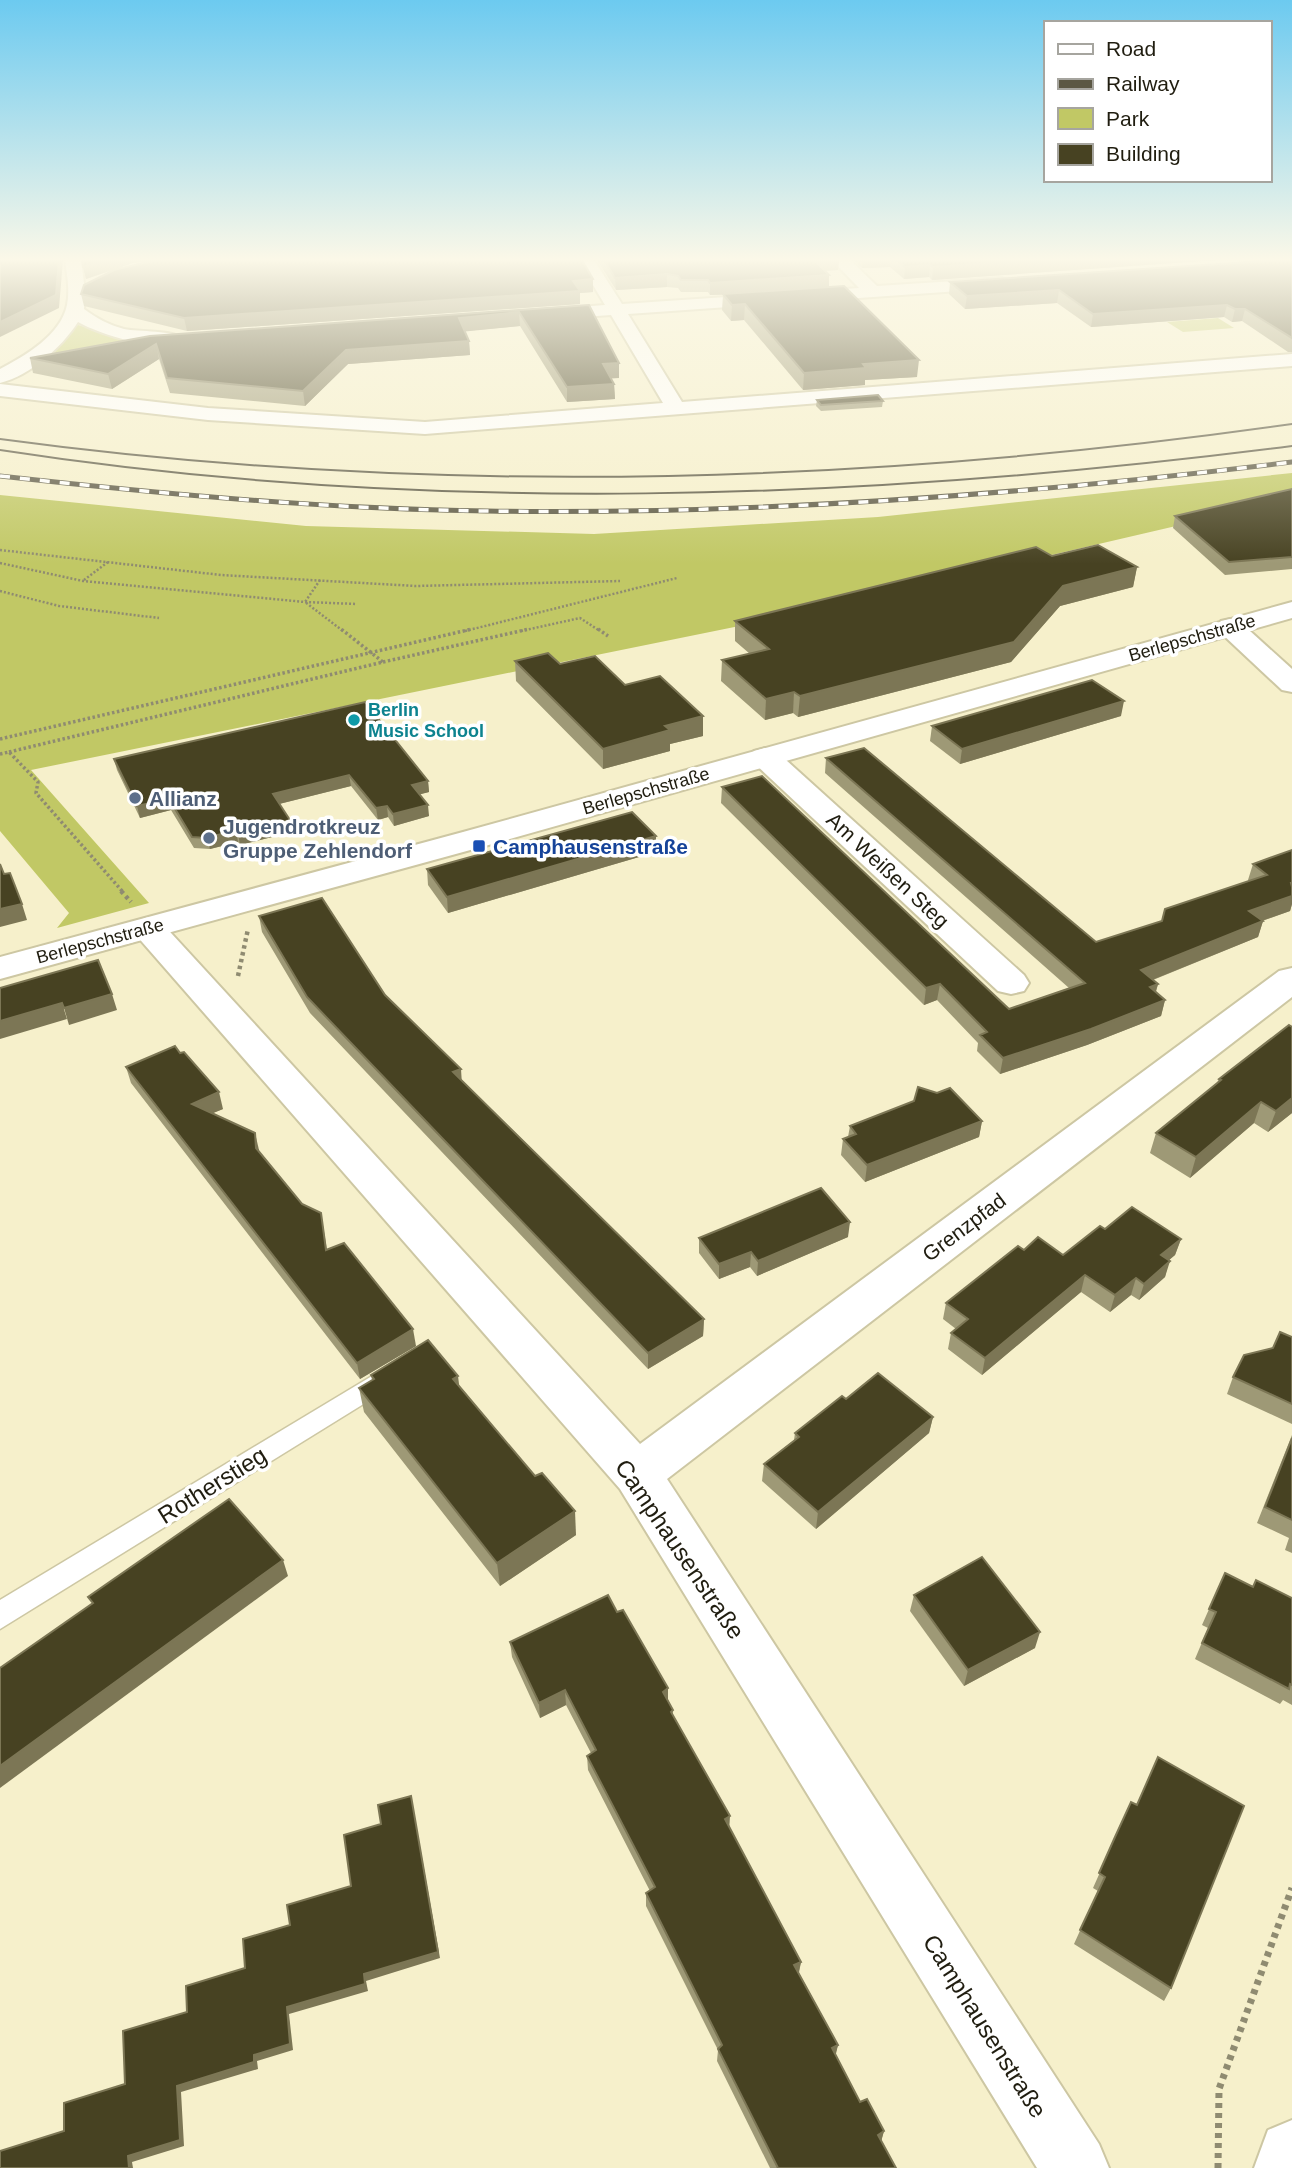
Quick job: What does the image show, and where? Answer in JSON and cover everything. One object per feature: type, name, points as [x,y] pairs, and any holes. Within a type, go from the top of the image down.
[{"type":"street","points":[[25,365],[29,361]]},
{"type":"street","points":[[0,377],[40,361]]},
{"type":"street","points":[[647,361],[676,408]]},
{"type":"street","points":[[0,390],[208,414],[412,428],[1277,361]]},
{"type":"street","name":"Berlepschstraße","points":[[0,968],[143,920],[765,757],[1292,610]]},
{"type":"street","points":[[1230,627],[1292,684]]},
{"type":"street","name":"Am Weißen Steg","points":[[765,757],[1011,983]]},
{"type":"street","name":"Camphausenstraße","points":[[143,920],[637,1474],[1075,2168]]},
{"type":"street","name":"Grenzpfad","points":[[637,1474],[1292,979]]},
{"type":"street","points":[[1287,2168],[1292,2154]]},
{"type":"lane","name":"Rotherstieg","points":[[0,1616],[400,1369]]},
{"type":"path","points":[[0,550],[221,575],[416,586],[620,581]]},
{"type":"path","points":[[83,581],[108,562]]},
{"type":"path","points":[[0,563],[83,581],[305,602],[357,604]]},
{"type":"path","points":[[0,739],[373,654],[677,578]]},
{"type":"path","points":[[305,602],[320,580]]},
{"type":"path","points":[[0,591],[59,606],[159,618]]},
{"type":"path","points":[[305,602],[383,662]]},
{"type":"path","points":[[0,754],[383,662],[580,618],[608,636]]},
{"type":"path","points":[[9,752],[38,782],[36,793],[143,920]]},
{"type":"path","points":[[236,983],[251,915]]},
{"type":"path","points":[[1218,2168],[1219,2089],[1292,1888]]},
{"type":"green space","points":[[1292,473],[1292,499],[798,614],[31,770],[149,903],[57,928],[69,913],[0,831],[0,495],[306,526],[594,534],[878,517]]},
{"type":"building","points":[[45,361],[129,361],[108,374]]},
{"type":"building","points":[[162,361],[334,361],[303,391],[167,378]]},
{"type":"building","points":[[550,361],[619,363],[603,364],[614,384],[567,387]]},
{"type":"building","points":[[794,361],[903,361],[863,364],[866,368],[804,373]]},
{"type":"building","points":[[878,395],[883,401],[821,405],[817,400]]},
{"type":"building","points":[[1292,489],[1292,557],[1229,562],[1175,516]]},
{"type":"building","points":[[1098,545],[1137,567],[1063,586],[1014,642],[800,696],[794,692],[766,699],[722,660],[769,649],[735,621],[1036,547],[1052,556]]},
{"type":"building","points":[[548,653],[560,664],[595,656],[625,685],[660,676],[703,716],[665,726],[670,730],[603,749],[515,661]]},
{"type":"building","points":[[1092,680],[1124,701],[962,749],[932,726]]},
{"type":"building","points":[[365,702],[428,781],[412,785],[428,805],[393,814],[387,806],[376,808],[349,775],[273,794],[290,820],[238,833],[236,830],[207,838],[192,837],[169,799],[137,806],[114,759]]},
{"type":"building","points":[[864,748],[1096,942],[1162,921],[1165,909],[1267,875],[1253,864],[1292,850],[1292,896],[1249,911],[1263,921],[1141,970],[1158,984],[1150,987],[1165,1000],[1091,1029],[1003,1058],[980,1035],[987,1032],[940,984],[926,988],[722,787],[762,776],[1009,1009],[1085,983],[826,758]]},
{"type":"building","points":[[632,812],[656,836],[447,897],[427,869]]},
{"type":"building","points":[[0,864],[4,874],[10,873],[22,904],[0,909]]},
{"type":"building","points":[[322,898],[385,995],[461,1069],[453,1072],[704,1319],[648,1353],[307,997],[259,916]]},
{"type":"building","points":[[98,960],[112,994],[64,1008],[62,1003],[0,1021],[0,988]]},
{"type":"building","points":[[1289,1025],[1292,1027],[1292,1098],[1276,1111],[1261,1102],[1196,1157],[1156,1133],[1221,1080],[1219,1079]]},
{"type":"building","points":[[175,1046],[180,1053],[184,1052],[219,1092],[192,1104],[255,1133],[256,1148],[302,1204],[321,1213],[326,1250],[344,1243],[413,1329],[357,1363],[126,1067]]},
{"type":"building","points":[[918,1087],[937,1093],[950,1088],[982,1121],[867,1165],[843,1139],[856,1134],[850,1126],[914,1101]]},
{"type":"building","points":[[821,1188],[850,1222],[758,1261],[751,1252],[719,1264],[699,1238]]},
{"type":"building","points":[[1132,1207],[1181,1239],[1161,1255],[1170,1261],[1144,1284],[1136,1278],[1115,1295],[1085,1275],[985,1358],[951,1333],[968,1319],[946,1303],[1018,1246],[1024,1250],[1038,1237],[1063,1255],[1100,1226],[1105,1229]]},
{"type":"building","points":[[1280,1332],[1292,1337],[1292,1404],[1233,1377],[1244,1355],[1273,1348]]},
{"type":"building","points":[[428,1340],[458,1376],[453,1379],[535,1476],[542,1473],[575,1511],[497,1563],[359,1388],[374,1379],[371,1375]]},
{"type":"building","points":[[878,1373],[933,1417],[818,1512],[764,1464],[799,1437],[795,1433],[842,1396],[846,1399]]},
{"type":"building","points":[[1292,1438],[1292,1520],[1265,1507]]},
{"type":"building","points":[[229,1499],[283,1560],[0,1766],[0,1668],[93,1603],[88,1597]]},
{"type":"building","points":[[982,1557],[1040,1632],[968,1670],[914,1595]]},
{"type":"building","points":[[1225,1573],[1253,1587],[1256,1580],[1292,1598],[1292,1685],[1290,1684],[1289,1689],[1202,1643],[1216,1612],[1209,1609]]},
{"type":"building","points":[[608,1595],[617,1612],[623,1610],[668,1688],[663,1692],[673,1710],[671,1712],[730,1816],[725,1819],[801,1962],[794,1965],[838,2045],[832,2048],[860,2102],[867,2099],[884,2131],[878,2135],[896,2168],[778,2168],[718,2049],[722,2045],[646,1893],[655,1887],[587,1756],[596,1750],[565,1690],[539,1703],[510,1642]]},
{"type":"building","points":[[1158,1757],[1244,1806],[1171,1988],[1080,1930],[1105,1877],[1099,1873],[1115,1837],[1131,1802],[1137,1805]]},
{"type":"building","points":[[411,1796],[438,1952],[364,1974],[365,1984],[287,2007],[290,2044],[254,2055],[254,2062],[177,2086],[180,2140],[128,2156],[129,2168],[0,2168],[0,2151],[64,2131],[64,2103],[125,2084],[123,2031],[187,2012],[186,1986],[245,1968],[243,1939],[290,1925],[287,1905],[351,1886],[344,1835],[381,1824],[378,1805]]},
{"type":"tram line","points":[[0,439],[161,458],[322,470],[484,476],[646,476],[808,471],[970,460],[1131,445],[1292,424]]},
{"type":"tram line","points":[[0,450],[161,471],[322,485],[484,492],[646,493],[808,489],[970,479],[1131,465],[1292,446]]},
{"type":"railway","points":[[0,476],[304,504],[487,511],[689,510],[991,493],[1292,462]]},
{"type":"place","name":"Berlin Music School","points":[[354,720]]},
{"type":"place","name":"Allianz","points":[[135,798]]},
{"type":"place","name":"Jugendrotkreuz Gruppe Zehlendorf","points":[[209,838]]},
{"type":"place","name":"Camphausenstraße","points":[[479,846]]}]
